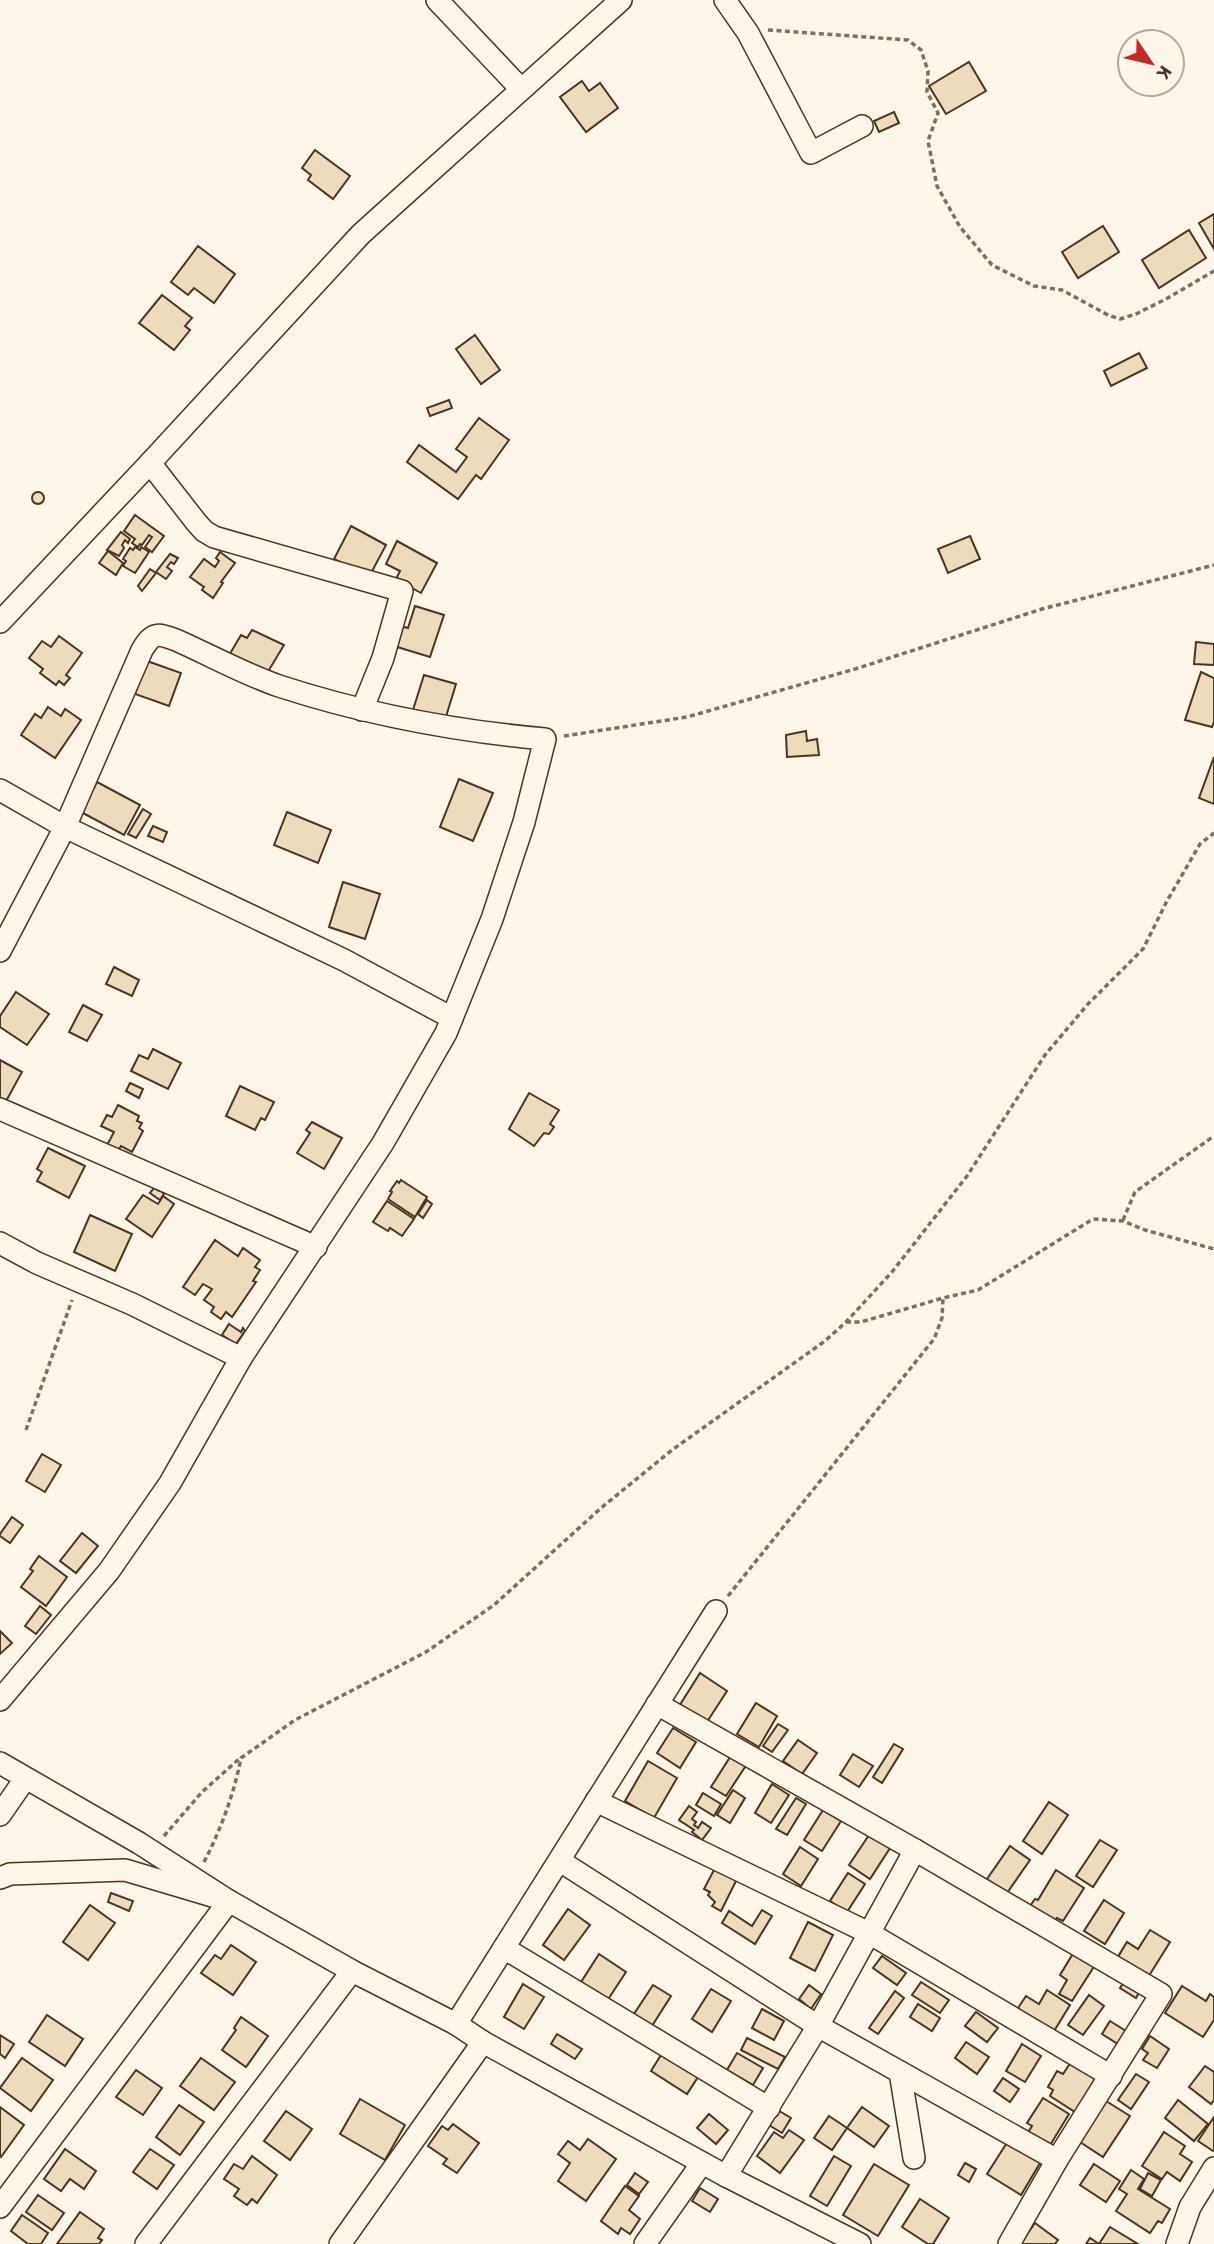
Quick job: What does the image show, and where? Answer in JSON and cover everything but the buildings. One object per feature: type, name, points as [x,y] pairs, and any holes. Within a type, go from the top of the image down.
[{"type":"street","points":[[437,0],[521,89]]},
{"type":"street","points":[[0,622],[361,234],[621,0]]},
{"type":"street","points":[[725,0],[745,29],[811,153],[862,126]]},
{"type":"street","points":[[150,463],[196,522],[214,537],[402,591],[383,658],[362,710]]},
{"type":"street","points":[[0,951],[65,827],[142,650],[154,635],[176,640],[276,685],[362,710],[491,734],[545,739],[524,822],[492,919],[446,1034],[383,1143],[241,1358],[170,1483],[109,1571],[0,1700]]},
{"type":"street","points":[[0,790],[65,827],[344,960],[452,1018]]},
{"type":"street","points":[[0,1109],[316,1247]]},
{"type":"street","points":[[0,1243],[37,1263],[132,1304],[241,1358]]},
{"type":"street","points":[[456,2024],[716,1611]]},
{"type":"street","points":[[657,1704],[915,1850],[1161,1994],[1009,2244]]},
{"type":"street","points":[[0,1763],[151,1851],[229,1901],[352,1971],[456,2024],[483,2042],[726,2176],[860,2244]]},
{"type":"street","points":[[0,1815],[25,1779]]},
{"type":"street","points":[[597,1801],[869,1933],[1111,2076]]},
{"type":"street","points":[[726,2176],[818,2026],[915,1850]]},
{"type":"street","points":[[560,1861],[818,2026],[1058,2160]]},
{"type":"street","points":[[0,1878],[10,1874],[125,1870],[229,1901]]},
{"type":"street","points":[[0,2207],[229,1901]]},
{"type":"street","points":[[504,1948],[769,2108]]},
{"type":"street","points":[[146,2244],[352,1971]]},
{"type":"street","points":[[346,2242],[483,2042]]},
{"type":"street","points":[[900,2071],[914,2158]]},
{"type":"street","points":[[645,2244],[702,2163]]},
{"type":"street","points":[[1177,2244],[1190,2207],[1214,2168]]},
{"type":"path","points":[[745,29],[908,40],[920,50],[928,71],[927,93],[939,113],[929,141],[937,186],[960,227],[992,265],[1034,286],[1062,290],[1108,316],[1120,319],[1166,299],[1214,271]]},
{"type":"path","points":[[545,739],[687,717],[855,669],[1042,609],[1214,565]]},
{"type":"path","points":[[151,1851],[202,1791],[241,1758],[295,1720],[426,1652],[494,1605],[601,1508],[672,1450],[825,1341],[846,1322],[892,1272],[967,1176],[1045,1055],[1088,1004],[1143,949],[1200,844],[1214,833]]},
{"type":"path","points":[[1123,1221],[1135,1192],[1214,1136]]},
{"type":"path","points":[[846,1322],[862,1322],[978,1290],[1093,1219],[1123,1221],[1214,1250]]},
{"type":"path","points":[[26,1430],[78,1281]]},
{"type":"path","points":[[716,1611],[934,1339],[942,1318],[943,1298]]},
{"type":"path","points":[[195,1879],[216,1840],[236,1786],[241,1758]]}]
